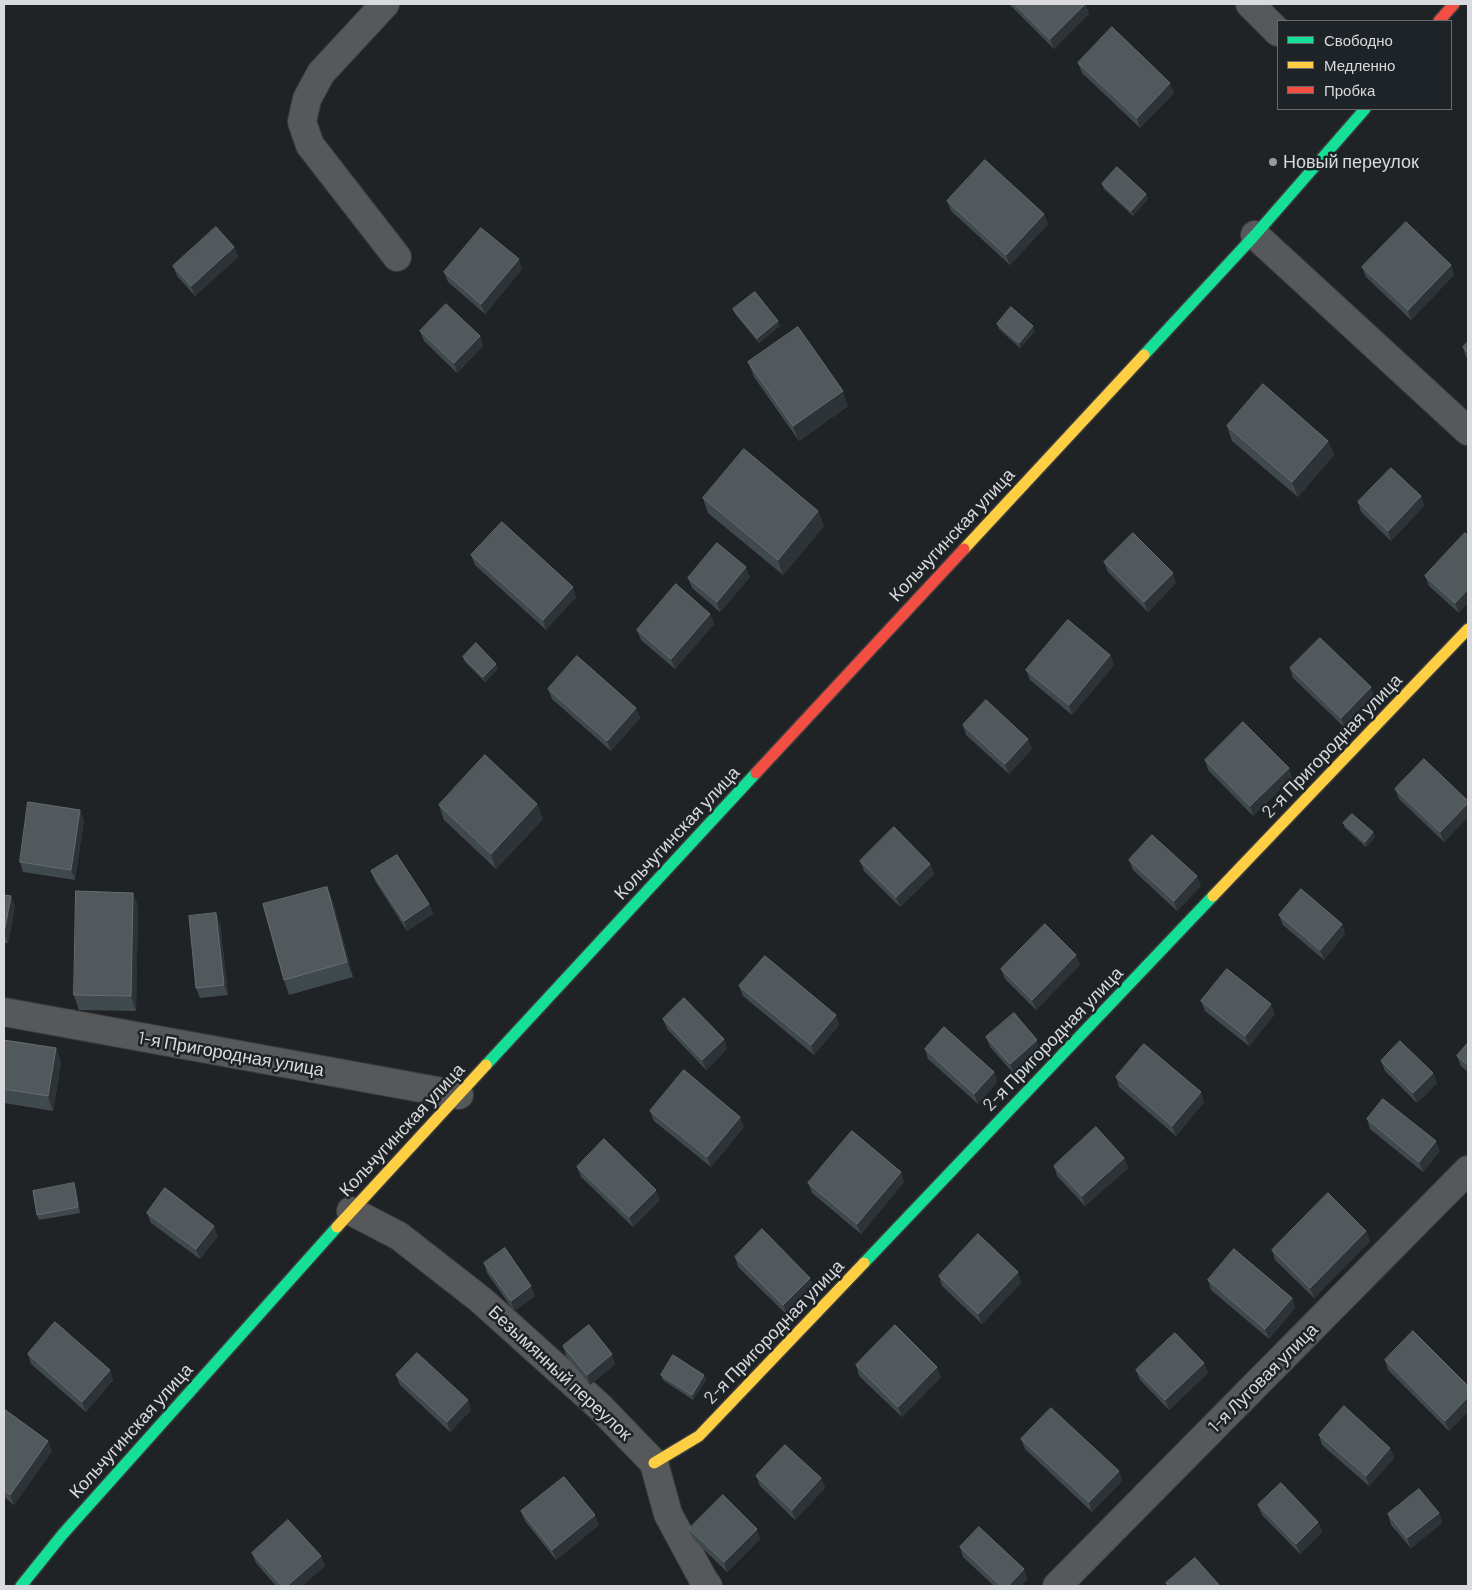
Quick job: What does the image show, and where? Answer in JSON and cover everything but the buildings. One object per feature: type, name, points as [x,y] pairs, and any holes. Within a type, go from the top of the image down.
[{"type":"main road","points":[[1440,20],[1454,4]]},
{"type":"main road","name":"Кольчугинская улица","points":[[20,1586],[62,1534],[351,1211],[1255,235],[1362,110]]},
{"type":"main road","name":"2-я Пригородная улица","points":[[654,1463],[699,1436],[1468,629]]},
{"type":"street","points":[[385,4],[322,73],[307,99],[302,122],[310,145],[397,257]]},
{"type":"street","points":[[1250,4],[1277,31]]},
{"type":"street","points":[[1255,235],[1468,431]]},
{"type":"street","name":"1-я Пригородная улица","points":[[4,1012],[459,1095]]},
{"type":"street","name":"1-я Луговая улица","points":[[1057,1586],[1468,1170]]},
{"type":"street","name":"Безымянный переулок","points":[[351,1211],[399,1236],[481,1300],[600,1407],[654,1463],[668,1514],[708,1586]]},
{"type":"traffic: fast","points":[[1144,355],[1255,235],[1364,110]]},
{"type":"traffic: fast","points":[[486,1065],[756,773]]},
{"type":"traffic: fast","points":[[864,1263],[1213,896]]},
{"type":"traffic: fast","points":[[21,1586],[62,1535],[337,1227]]},
{"type":"traffic: slow","points":[[964,549],[1144,355]]},
{"type":"traffic: slow","points":[[1213,896],[1468,629]]},
{"type":"traffic: slow","points":[[337,1227],[486,1065]]},
{"type":"traffic: slow","points":[[654,1463],[699,1436],[864,1263]]},
{"type":"traffic: jam","points":[[1440,20],[1454,4]]},
{"type":"traffic: jam","points":[[756,773],[964,549]]},
{"type":"place","name":"Новый переулок","points":[[1273,162]]}]
